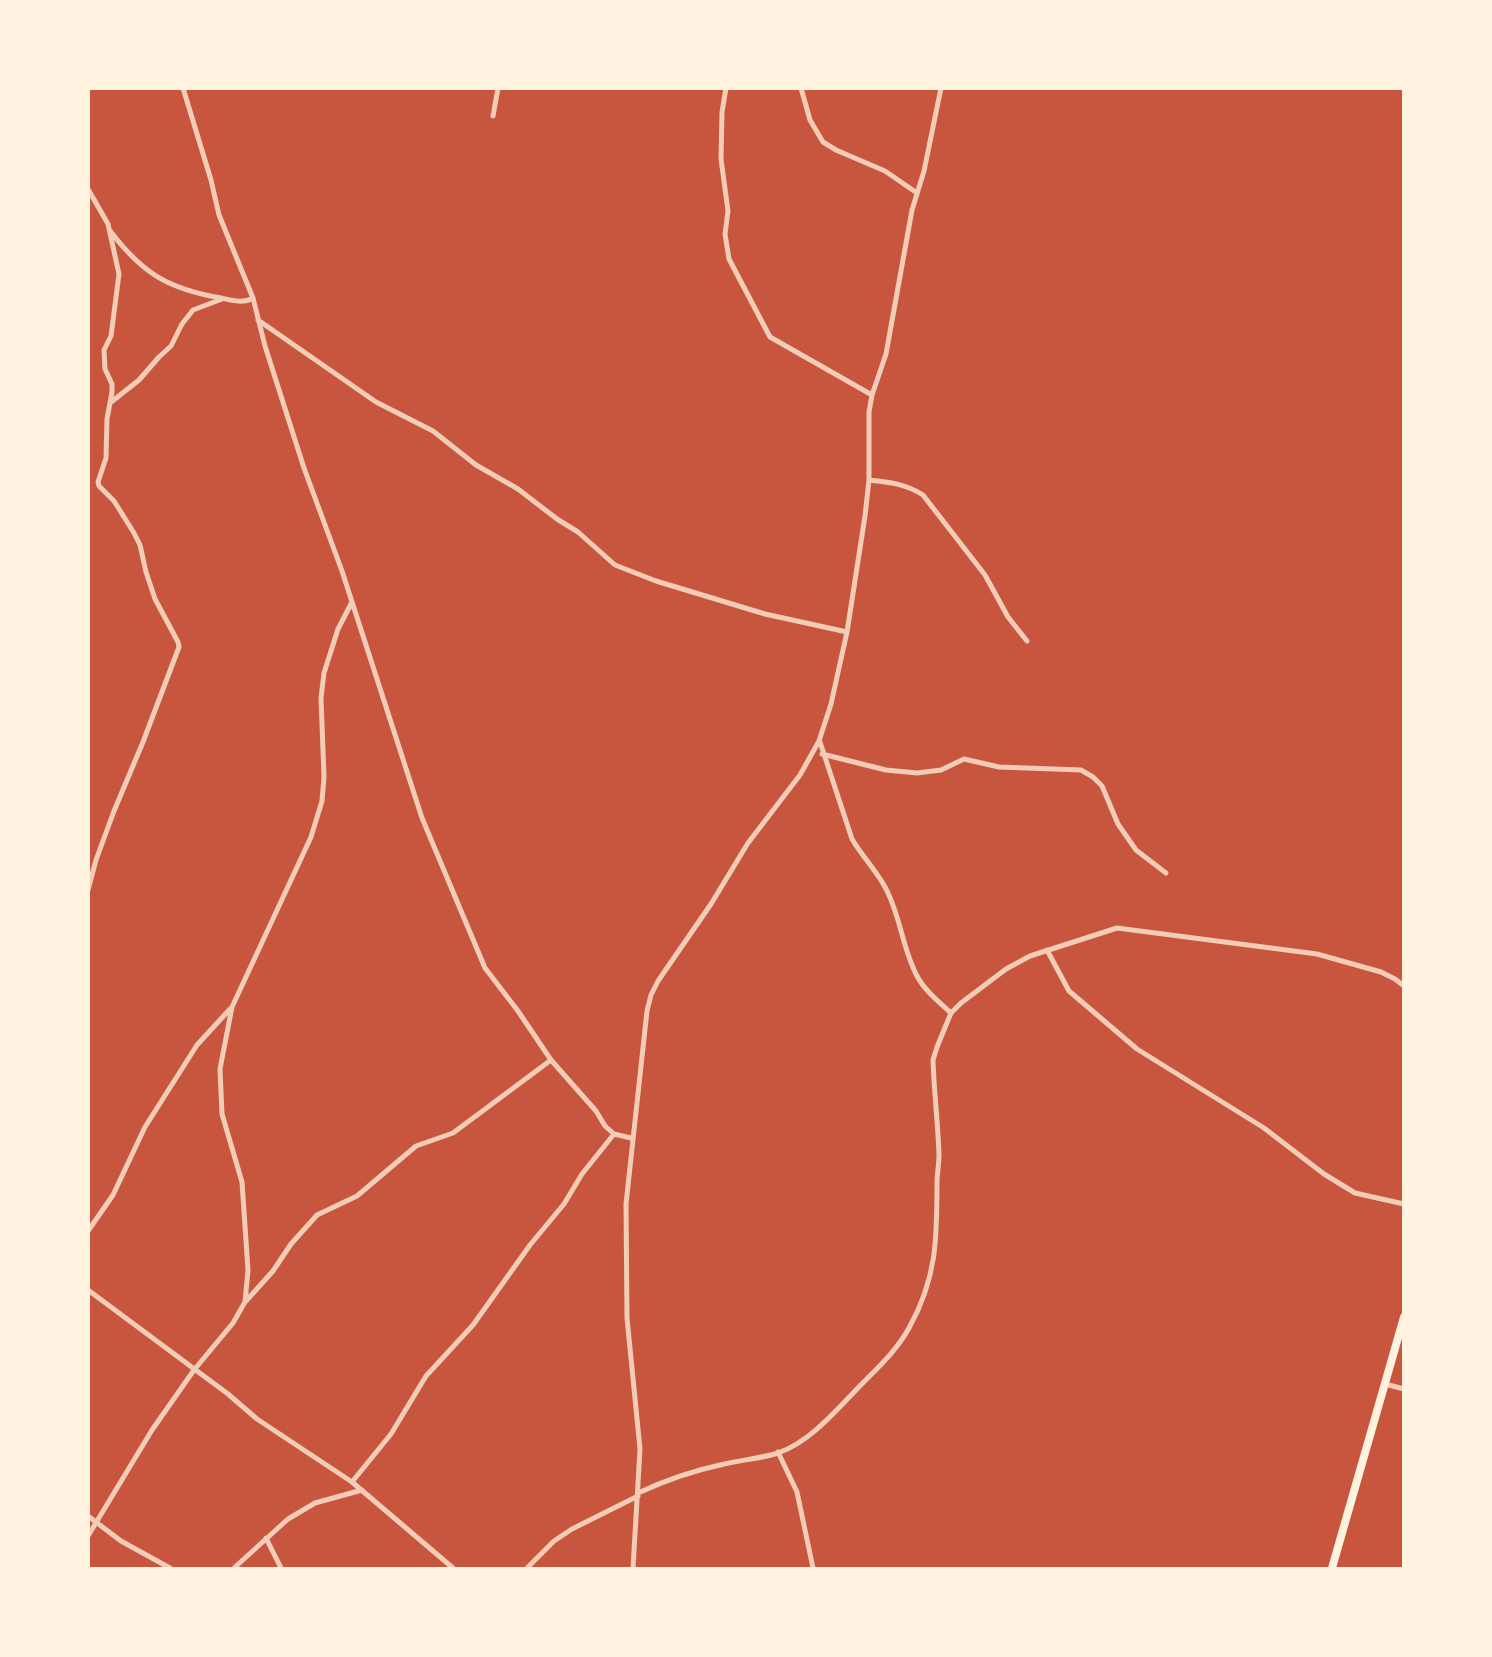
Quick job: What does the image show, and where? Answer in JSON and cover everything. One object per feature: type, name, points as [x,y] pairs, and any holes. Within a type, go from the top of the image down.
[{"type":"main road","points":[[1332,1569],[1404,1318]]},
{"type":"street","points":[[183,88],[212,180],[219,215],[253,298],[265,346],[304,468],[322,513],[422,818],[485,968],[551,1060],[614,1134],[632,1137]]},
{"type":"street","points":[[493,116],[498,88]]},
{"type":"street","points":[[726,88],[722,112],[721,159],[728,211],[725,234],[729,260],[771,338],[872,395]]},
{"type":"street","points":[[801,88],[810,120],[823,142],[885,171],[917,193]]},
{"type":"street","points":[[633,1569],[640,1449],[627,1318],[626,1204],[644,1031],[651,996],[658,981],[711,904],[748,843],[800,775],[819,741],[831,704],[847,632],[869,480],[869,412],[872,395],[886,354],[917,193],[924,171],[941,88]]},
{"type":"street","points":[[88,189],[105,216],[119,274],[111,336],[104,350],[105,369],[112,389],[106,419],[106,458],[98,478],[99,486],[114,501],[140,545],[155,599],[179,647],[114,811],[88,890]]},
{"type":"street","points":[[110,231],[126,251],[151,274],[181,289],[247,302],[253,298]]},
{"type":"street","points":[[110,403],[139,380],[171,346],[182,324],[194,310],[222,298]]},
{"type":"street","points":[[258,320],[376,402],[433,431],[476,465],[518,489],[578,532],[615,565],[656,581],[765,614],[847,632]]},
{"type":"street","points":[[869,480],[912,488],[923,495],[985,575],[1008,617],[1027,642]]},
{"type":"street","points":[[245,1302],[248,1270],[242,1182],[222,1114],[220,1070],[232,1007],[311,837],[319,810],[324,777],[321,698],[324,673],[338,629],[352,602]]},
{"type":"street","points":[[819,741],[852,839],[880,876],[895,908],[908,956],[917,976],[928,992],[951,1013]]},
{"type":"street","points":[[822,754],[886,770],[917,773],[941,770],[964,759],[999,767],[1081,770],[1102,786],[1118,824],[1136,850],[1166,873]]},
{"type":"street","points":[[527,1569],[554,1541],[572,1529],[663,1482],[718,1465],[778,1452],[794,1444],[818,1428],[893,1351],[909,1329],[923,1297],[933,1268],[937,1244],[939,1156],[933,1060],[936,1047],[951,1013],[1006,969],[1030,956],[1117,928],[1317,954],[1381,972],[1395,978],[1404,986]]},
{"type":"street","points":[[1047,950],[1069,991],[1137,1048],[1264,1128],[1324,1174],[1355,1192],[1404,1204]]},
{"type":"street","points":[[88,1232],[113,1195],[145,1127],[197,1045],[232,1007]]},
{"type":"street","points":[[88,1536],[152,1430],[194,1370],[232,1323],[245,1302],[273,1271],[291,1244],[317,1215],[357,1196],[416,1146],[453,1133],[551,1060]]},
{"type":"street","points":[[352,1482],[391,1434],[426,1376],[473,1325],[530,1245],[564,1204],[582,1174],[614,1134]]},
{"type":"street","points":[[88,1290],[228,1394],[256,1419],[352,1482],[453,1569]]},
{"type":"street","points":[[1384,1384],[1404,1389]]},
{"type":"street","points":[[778,1452],[797,1492],[813,1569]]},
{"type":"street","points":[[234,1569],[288,1519],[315,1503],[362,1490]]},
{"type":"street","points":[[88,1516],[121,1541],[170,1569]]},
{"type":"street","points":[[266,1538],[281,1569]]}]
